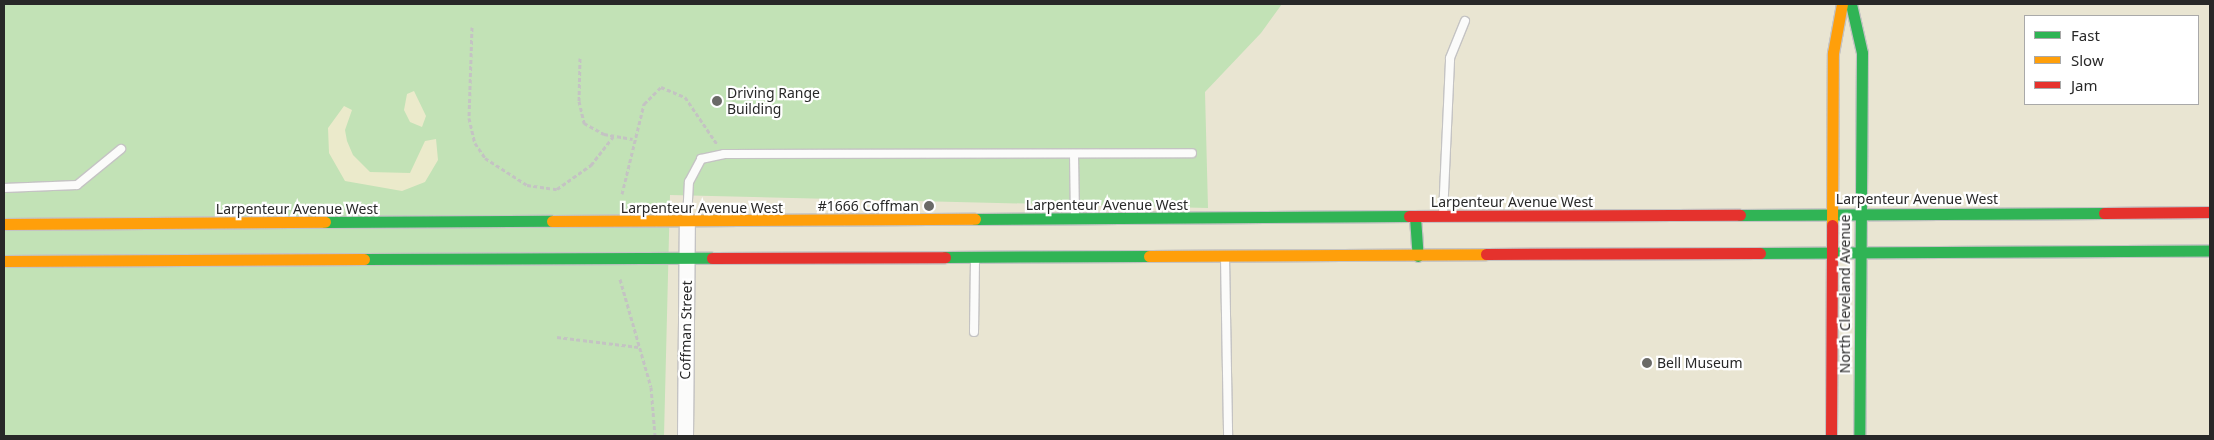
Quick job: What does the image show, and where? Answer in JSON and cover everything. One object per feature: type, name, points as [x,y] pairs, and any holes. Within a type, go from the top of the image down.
[{"type":"main road","name":"North Cleveland Avenue","points":[[1831,436],[1833,54],[1842,4]]},
{"type":"main road","name":"North Cleveland Avenue","points":[[1850,4],[1862,53],[1859,436]]},
{"type":"main road","name":"Larpenteur Avenue West","points":[[4,224],[687,224],[2210,212]]},
{"type":"main road","points":[[1415,218],[1418,256]]},
{"type":"main road","points":[[4,261],[687,260],[2210,251]]},
{"type":"street","name":"Coffman Street","points":[[685,436],[687,224]]},
{"type":"lane","points":[[1442,217],[1450,58],[1465,21]]},
{"type":"lane","points":[[4,188],[77,185],[121,149]]},
{"type":"lane","points":[[687,224],[689,182],[701,159],[724,154],[1192,153]]},
{"type":"lane","points":[[1074,154],[1075,220]]},
{"type":"lane","points":[[1225,257],[1228,436]]},
{"type":"lane","points":[[974,332],[975,258]]},
{"type":"path","points":[[472,27],[469,118],[475,143],[485,158],[527,185],[557,189],[591,165],[614,136]]},
{"type":"path","points":[[580,58],[582,118],[592,128],[614,136],[633,138]]},
{"type":"path","points":[[622,194],[633,138],[644,104],[661,87],[685,98],[724,154]]},
{"type":"path","points":[[620,279],[651,387],[655,436]]},
{"type":"path","points":[[557,338],[638,347]]},
{"type":"shaded area","points":[[4,4],[2210,4],[2210,436],[4,436]]},
{"type":"shaded area","points":[[4,4],[1282,4],[1261,33],[1205,92],[1208,208],[670,195],[664,436],[4,436]]},
{"type":"sand","points":[[414,91],[426,116],[422,127],[410,122],[404,110],[407,94]]},
{"type":"sand","points":[[344,106],[352,110],[345,130],[347,141],[353,155],[370,172],[410,173],[425,141],[436,139],[438,160],[425,182],[402,191],[345,181],[329,153],[328,128]]},
{"type":"traffic: fast","points":[[1851,4],[1862,53],[1859,436]]},
{"type":"traffic: fast","points":[[1740,215],[2104,213]]},
{"type":"traffic: fast","points":[[975,219],[1409,216]]},
{"type":"traffic: fast","points":[[1415,217],[1418,256]]},
{"type":"traffic: fast","points":[[325,222],[552,221]]},
{"type":"traffic: fast","points":[[1760,253],[2210,251]]},
{"type":"traffic: fast","points":[[945,257],[1149,256]]},
{"type":"traffic: fast","points":[[364,259],[712,258]]},
{"type":"traffic: slow","points":[[1832,225],[1833,53],[1842,4]]},
{"type":"traffic: slow","points":[[552,221],[975,219]]},
{"type":"traffic: slow","points":[[4,224],[325,222]]},
{"type":"traffic: slow","points":[[1149,256],[1486,254]]},
{"type":"traffic: slow","points":[[4,261],[364,259]]},
{"type":"traffic: jam","points":[[2104,213],[2210,212]]},
{"type":"traffic: jam","points":[[1409,216],[1740,215]]},
{"type":"traffic: jam","points":[[1831,436],[1832,225]]},
{"type":"traffic: jam","points":[[1486,254],[1760,253]]},
{"type":"traffic: jam","points":[[712,258],[945,257]]},
{"type":"place","name":"Driving Range Building","points":[[717,101]]},
{"type":"place","name":"#1666 Coffman","points":[[929,206]]},
{"type":"place","name":"Bell Museum","points":[[1647,363]]}]
